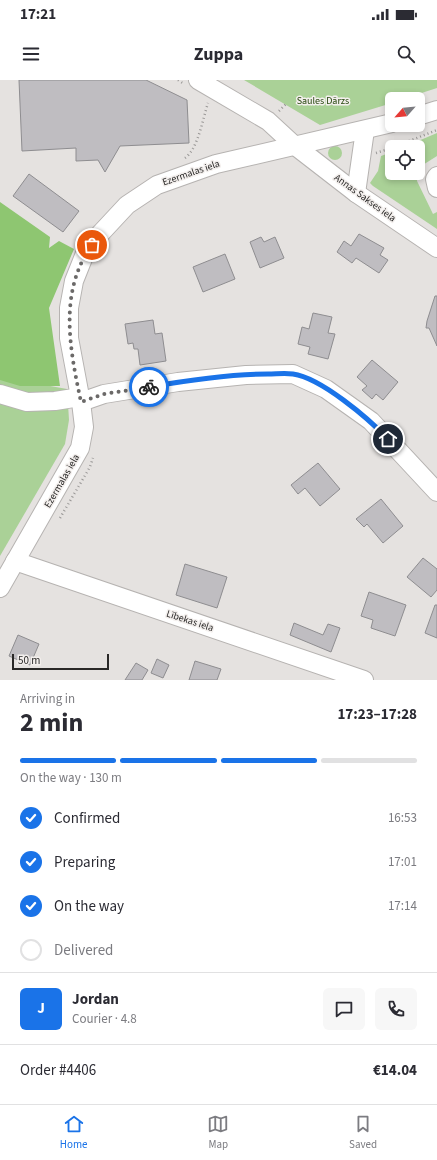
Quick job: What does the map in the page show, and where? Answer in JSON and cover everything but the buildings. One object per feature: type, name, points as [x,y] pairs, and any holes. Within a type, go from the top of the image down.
[{"type":"street","name":"Annas Sakses iela","points":[[194,84],[268,121],[294,145],[356,193],[437,248]]},
{"type":"street","points":[[425,114],[437,110]]},
{"type":"street","name":"Ezermalas iela","points":[[0,588],[80,448],[84,427],[81,399],[69,338],[69,308],[74,281],[82,262],[100,234],[127,205],[157,184],[216,164],[385,125]]},
{"type":"street","points":[[356,193],[365,130]]},
{"type":"street","points":[[437,176],[435,179],[437,188]]},
{"type":"street","points":[[0,394],[27,402],[55,401],[81,399],[178,382],[246,375],[293,374],[326,389],[371,421],[437,492]]},
{"type":"street","name":"Lībekas iela","points":[[16,561],[364,680]]},
{"type":"path","points":[[178,80],[194,84]]},
{"type":"path","points":[[180,162],[190,154],[198,136],[209,98]]},
{"type":"path","points":[[412,140],[437,130]]},
{"type":"green space","name":"Saules Dārzs","points":[[244,80],[437,80],[437,88],[425,92],[385,92],[385,105],[320,125]]},
{"type":"green space","points":[[437,133],[437,156],[425,164],[425,140],[420,140]]},
{"type":"green space","points":[[332,146],[338,146],[342,150],[342,156],[338,160],[332,160],[328,156],[328,150]]},
{"type":"green space","points":[[385,155],[385,180],[417,180],[433,214],[437,212],[437,229],[370,183],[378,171],[381,156]]},
{"type":"green space","points":[[0,202],[50,237],[49,248],[59,241],[74,249],[49,308],[60,386],[20,386],[0,380]]},
{"type":"green space","points":[[0,377],[67,389],[69,420],[65,444],[0,556]]},
{"type":"way so far","points":[[92,245],[84,256],[74,281],[69,308],[69,338],[81,402],[104,394],[149,387]]},
{"type":"route","points":[[149,387],[178,382],[246,375],[293,374],[326,389],[337,396],[371,421],[388,439]]}]
